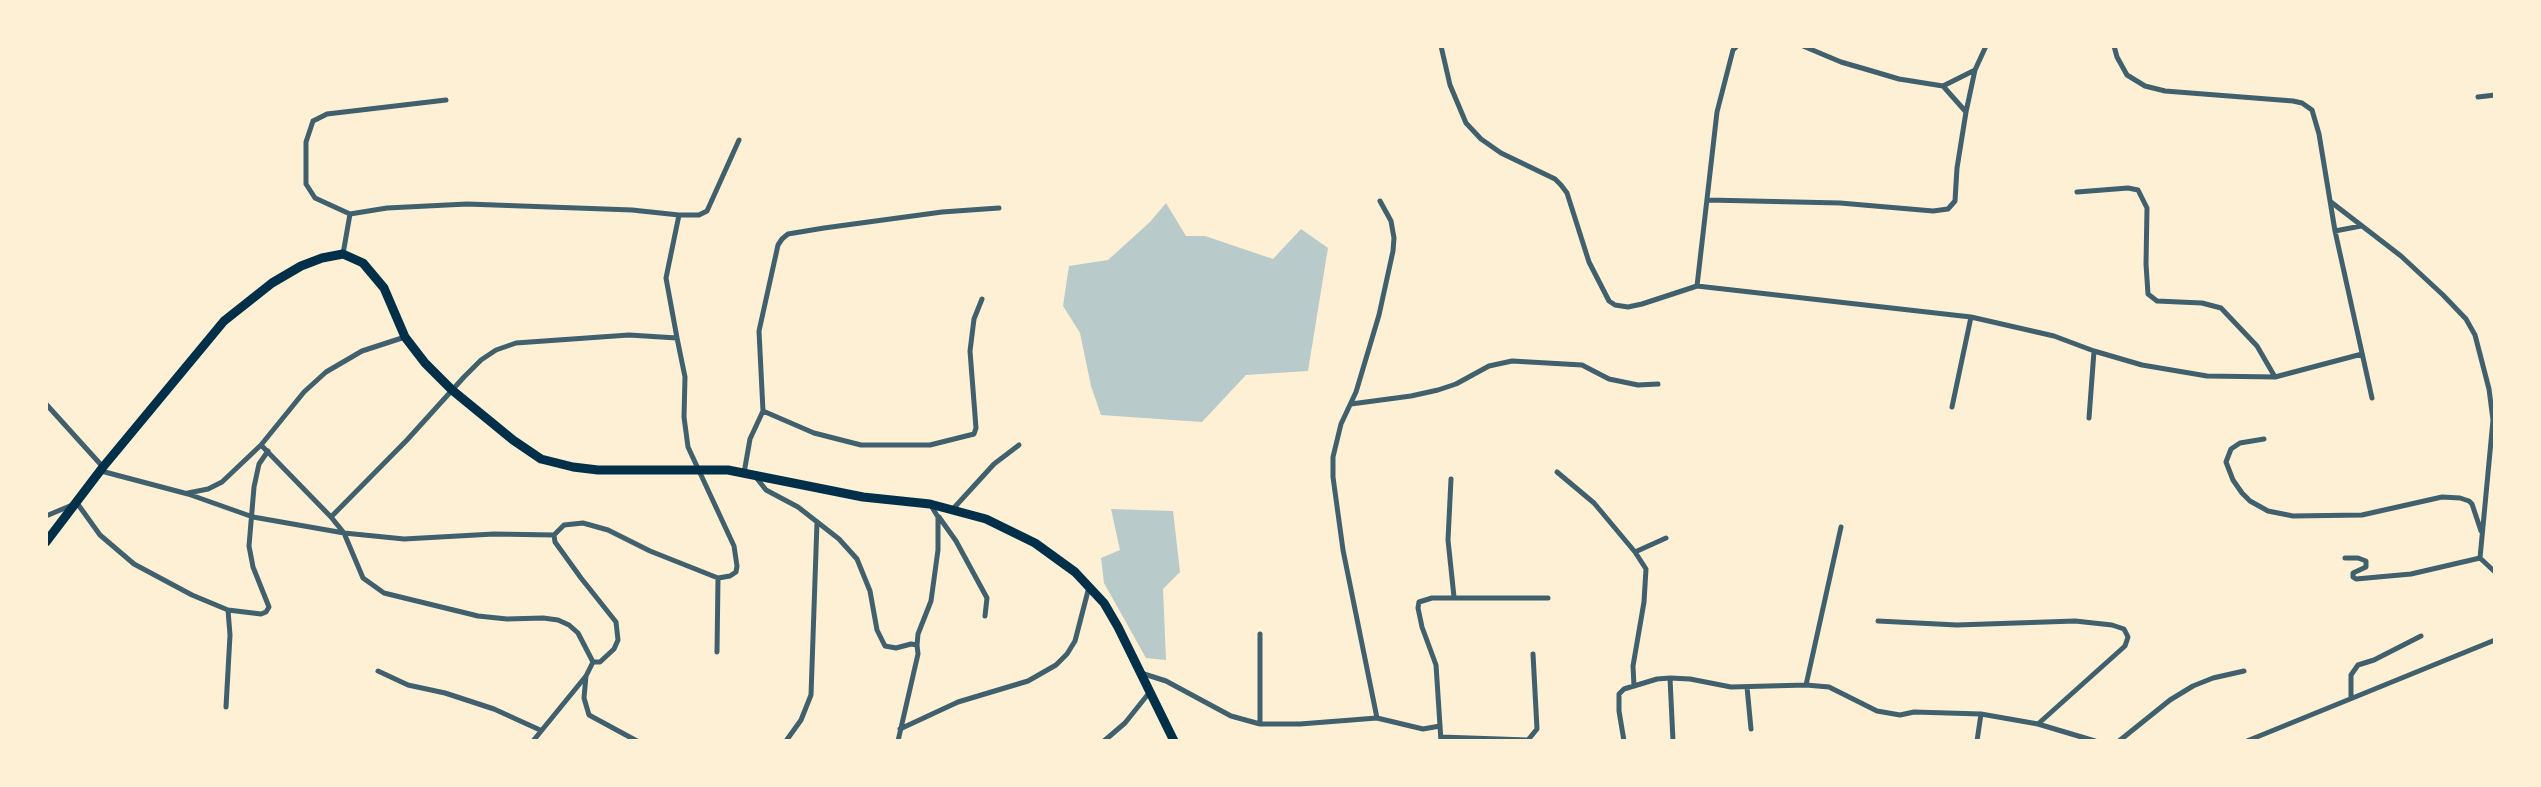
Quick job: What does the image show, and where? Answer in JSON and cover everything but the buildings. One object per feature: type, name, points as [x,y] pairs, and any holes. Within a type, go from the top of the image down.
[{"type":"main road","points":[[46,542],[102,469],[224,321],[272,283],[301,266],[322,258],[343,254],[363,263],[384,288],[404,337],[424,363],[452,390],[513,440],[541,459],[572,467],[598,470],[728,470],[863,497],[930,504],[986,519],[1036,543],[1074,572],[1104,603],[1118,627],[1174,741]]},
{"type":"street","points":[[1441,46],[1450,85],[1466,123],[1480,139],[1501,153],[1554,179],[1567,193],[1589,262],[1609,301],[1615,305],[1628,307],[1697,286],[1971,317],[2054,336],[2094,351],[2142,365],[2207,376],[2275,376],[2362,354]]},
{"type":"street","points":[[1697,286],[1717,112],[1733,50],[1737,46]]},
{"type":"street","points":[[1802,46],[1872,72],[1899,79],[1943,86],[1975,70]]},
{"type":"street","points":[[1708,200],[1840,203],[1934,212],[1948,209],[1955,201],[1957,168],[1975,70],[1986,46]]},
{"type":"street","points":[[2114,46],[2117,57],[2127,75],[2145,86],[2165,91],[2293,101],[2308,106],[2315,118],[2319,134],[2335,231],[2372,398]]},
{"type":"street","points":[[1943,86],[1966,112]]},
{"type":"street","points":[[2478,97],[2495,95]]},
{"type":"street","points":[[446,100],[327,114],[313,121],[306,142],[306,184],[315,198],[350,214],[423,205],[467,204],[699,215],[707,212],[738,140]]},
{"type":"street","points":[[2077,192],[2128,188],[2138,190],[2147,208],[2146,264],[2148,294],[2157,301],[2202,303],[2221,308],[2257,346],[2275,376]]},
{"type":"street","points":[[1377,718],[1343,550],[1333,477],[1333,457],[1341,424],[1351,404],[1379,315],[1393,251],[1394,238],[1391,221],[1380,201]]},
{"type":"street","points":[[2331,201],[2401,256],[2466,319],[2474,335],[2492,388],[2493,435],[2480,558]]},
{"type":"street","points":[[744,473],[750,439],[762,411],[759,331],[778,245],[785,236],[824,228],[942,212],[999,208]]},
{"type":"street","points":[[343,254],[350,214]]},
{"type":"street","points":[[46,404],[102,469],[188,494],[253,517],[344,533],[404,538],[494,534],[554,535],[564,525],[583,523],[600,527],[684,565],[718,578],[730,576],[736,572],[737,566],[734,546],[688,447],[684,417],[685,376],[666,278],[679,215]]},
{"type":"street","points":[[2335,231],[2361,226]]},
{"type":"street","points":[[762,411],[814,433],[862,445],[930,445],[974,434],[976,428],[970,352],[974,319],[982,300]]},
{"type":"street","points":[[1952,407],[1971,317]]},
{"type":"street","points":[[331,516],[407,440],[487,355],[508,344],[629,335],[677,338]]},
{"type":"street","points":[[188,494],[208,489],[222,482],[260,445],[304,392],[326,372],[362,352],[404,337]]},
{"type":"street","points":[[2089,418],[2094,351]]},
{"type":"street","points":[[1351,404],[1411,396],[1438,390],[1504,362],[1531,361],[1582,365],[1609,379],[1638,384],[1658,384]]},
{"type":"street","points":[[2264,439],[2240,443],[2231,449],[2226,462],[2233,480],[2242,493],[2250,501],[2268,511],[2293,516],[2354,515],[2386,511],[2442,497],[2460,498],[2469,500],[2472,504],[2482,534]]},
{"type":"street","points":[[260,445],[331,516],[344,533],[361,574],[380,591],[484,617],[558,620],[569,625],[578,633],[592,662],[586,676],[540,730],[533,741]]},
{"type":"street","points":[[952,510],[994,464],[1019,445]]},
{"type":"street","points":[[46,516],[77,503],[100,535],[134,564],[192,595],[228,610],[261,614],[266,612],[268,607],[253,567],[249,546],[253,517],[254,487],[259,464],[268,451]]},
{"type":"street","points":[[1557,472],[1594,503],[1635,552],[1646,569],[1646,582],[1635,647],[1634,686]]},
{"type":"street","points":[[755,476],[773,496],[798,507],[858,559],[868,582],[881,641],[892,648],[911,644],[917,645]]},
{"type":"street","points":[[1451,479],[1448,540],[1454,597]]},
{"type":"street","points":[[930,504],[956,541],[987,598],[985,616]]},
{"type":"street","points":[[898,741],[918,654],[918,634],[931,601],[938,550],[938,517]]},
{"type":"street","points":[[786,741],[809,705],[813,684],[817,522]]},
{"type":"street","points":[[1806,684],[1841,527]]},
{"type":"street","points":[[554,535],[555,542],[616,622],[618,640],[614,649],[600,662],[592,662]]},
{"type":"street","points":[[1635,552],[1666,538]]},
{"type":"street","points":[[2345,558],[2358,558],[2366,561],[2366,566],[2353,573],[2353,577],[2356,580],[2411,574],[2480,558]]},
{"type":"street","points":[[2480,558],[2495,572]]},
{"type":"street","points":[[717,652],[718,578]]},
{"type":"street","points":[[900,729],[958,702],[1028,682],[1056,665],[1067,654],[1075,641],[1089,587]]},
{"type":"street","points":[[1533,654],[1537,728],[1528,740],[1441,739],[1436,665],[1422,627],[1418,608],[1419,602],[1423,599],[1454,597],[1548,598]]},
{"type":"street","points":[[226,707],[230,642],[228,610]]},
{"type":"street","points":[[1878,621],[1957,625],[2075,621],[2119,626],[2124,629],[2128,637],[2119,651],[2038,724]]},
{"type":"street","points":[[1260,634],[1260,724]]},
{"type":"street","points":[[2351,698],[2351,675],[2358,665],[2374,660],[2421,636]]},
{"type":"street","points":[[2247,741],[2495,640]]},
{"type":"street","points":[[378,671],[408,685],[445,693],[494,709],[540,730]]},
{"type":"street","points":[[2119,741],[2170,700],[2193,686],[2213,678],[2244,671]]},
{"type":"street","points":[[1139,672],[1166,681],[1231,716],[1260,724],[1300,724],[1377,718],[1423,729],[1440,726]]},
{"type":"street","points":[[586,676],[584,704],[589,715],[637,741]]},
{"type":"street","points":[[1670,678],[1673,741]]},
{"type":"street","points":[[1624,741],[1618,700],[1624,689],[1670,678],[1690,679],[1731,687],[1806,684],[1829,687],[1877,711],[1900,715],[1914,712],[1981,714],[2038,724],[2096,741]]},
{"type":"street","points":[[1746,687],[1751,729]]},
{"type":"street","points":[[1104,741],[1125,723],[1149,693]]},
{"type":"street","points":[[1977,741],[1981,714]]},
{"type":"shaded area","points":[[1166,203],[1186,236],[1205,236],[1273,259],[1301,229],[1328,248],[1308,371],[1246,375],[1202,422],[1101,415],[1091,386],[1080,333],[1063,306],[1069,266],[1108,260],[1150,222]]},
{"type":"shaded area","points":[[1111,509],[1173,511],[1180,572],[1163,589],[1166,660],[1146,658],[1104,583],[1101,558],[1120,550]]}]
